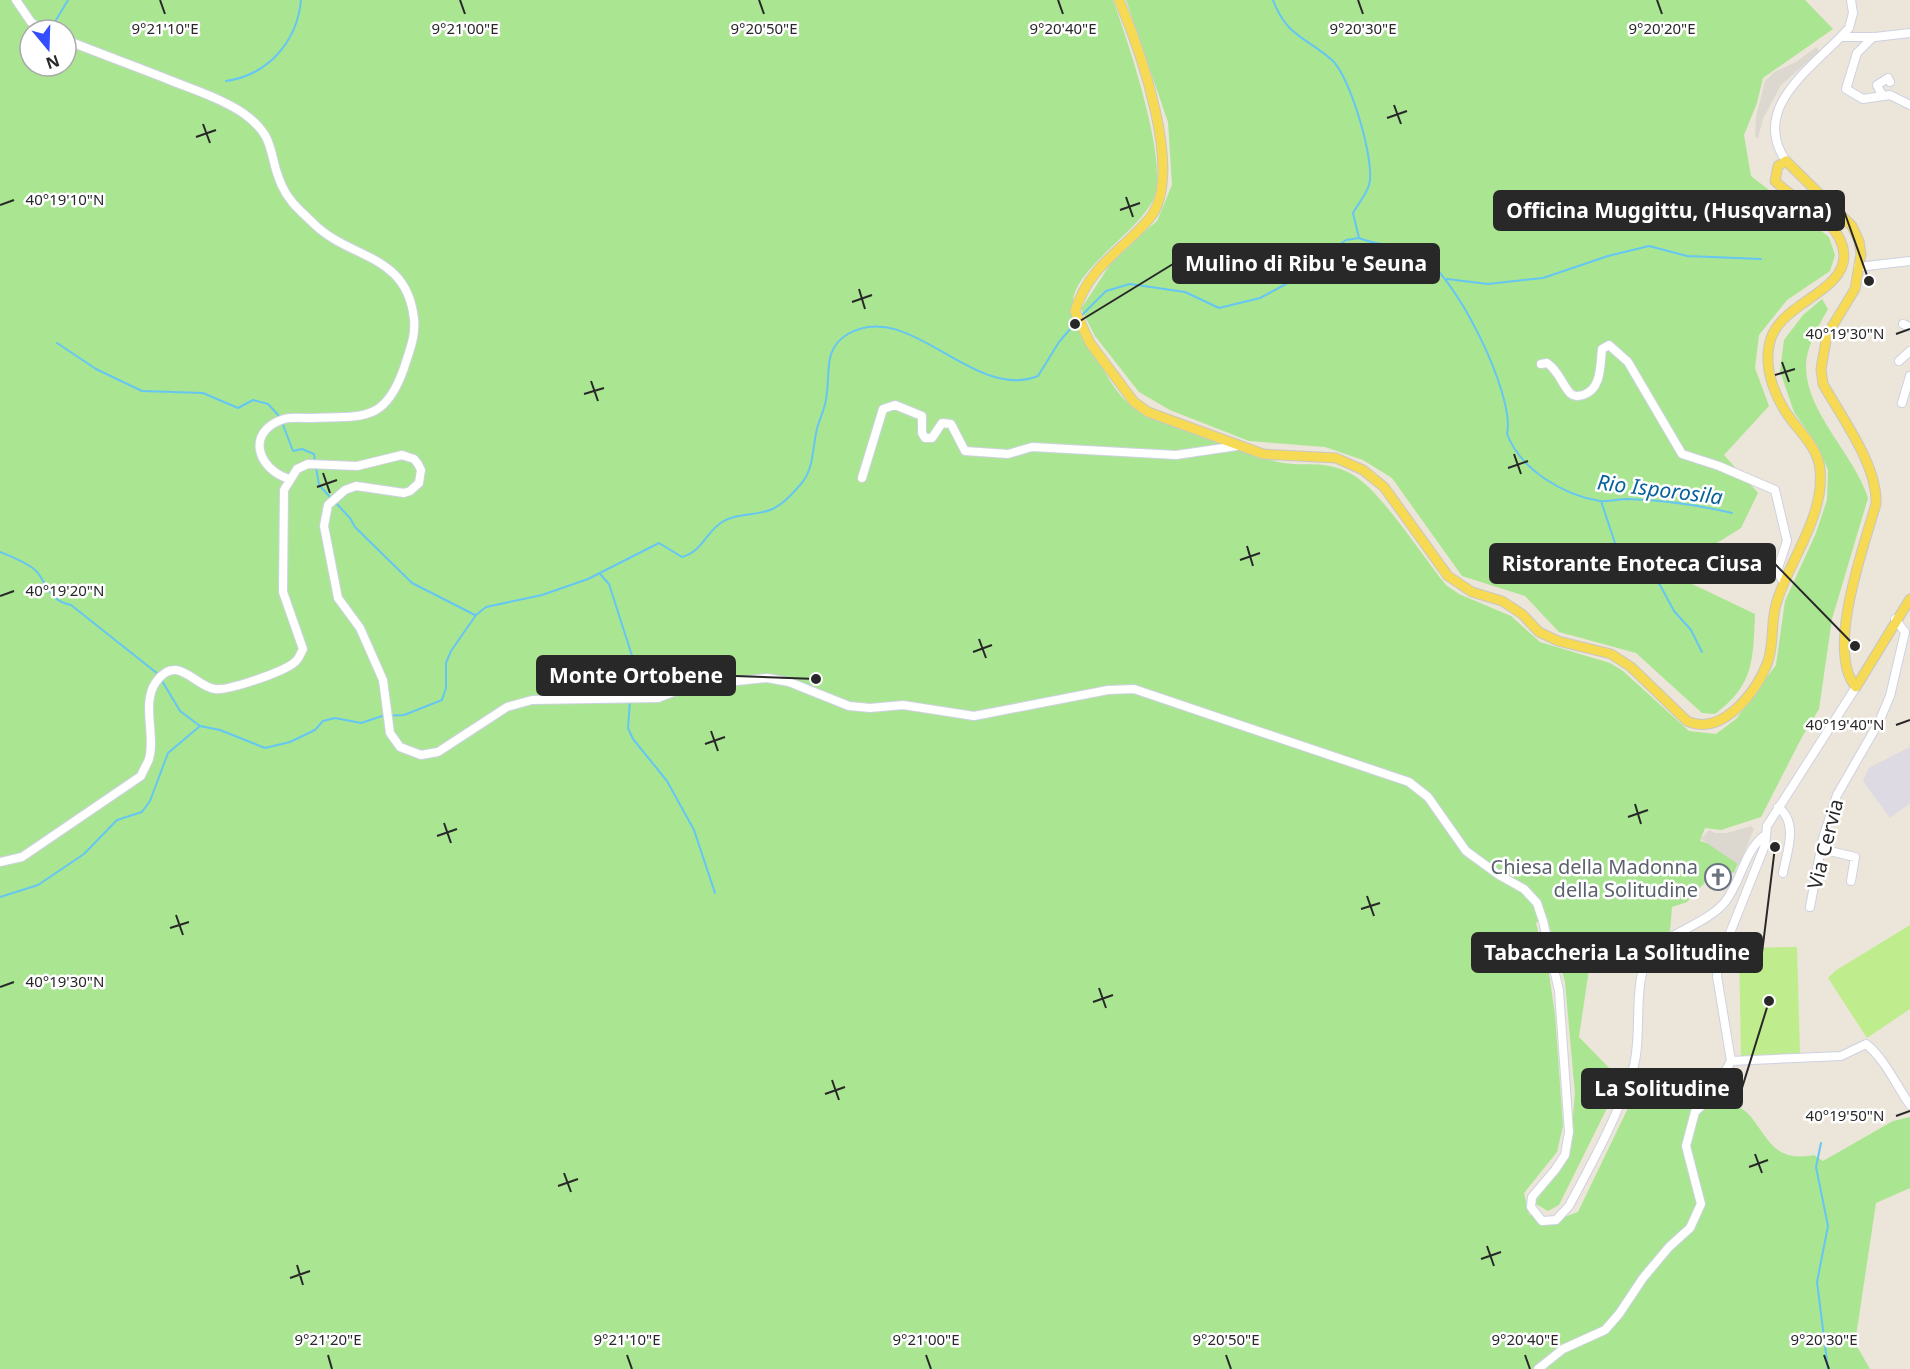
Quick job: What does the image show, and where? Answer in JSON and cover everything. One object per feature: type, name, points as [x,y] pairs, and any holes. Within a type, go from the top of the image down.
[{"type":"main road","points":[[1119,0],[1146,74],[1165,168],[1161,197],[1150,218],[1089,278],[1075,310],[1090,343],[1134,402],[1148,412],[1263,454],[1336,458],[1363,470],[1384,487],[1448,576],[1472,592],[1502,602],[1522,614],[1539,633],[1558,641],[1611,654],[1631,667],[1675,710],[1695,725],[1712,723],[1728,716],[1755,684],[1768,663],[1776,603],[1817,505],[1820,466],[1814,449],[1781,406],[1768,364],[1768,348],[1772,332],[1788,313],[1831,282],[1839,273],[1844,255],[1835,232],[1775,181],[1778,166],[1786,161],[1852,226],[1859,241],[1861,254],[1855,289],[1827,335],[1821,369],[1823,384],[1872,473],[1877,492],[1876,504],[1848,609],[1846,673],[1856,687],[1895,619],[1910,599]]},
{"type":"street","points":[[16,0],[29,18]]},
{"type":"street","points":[[1786,161],[1775,145],[1774,131],[1782,99],[1841,37],[1852,21],[1851,0]]},
{"type":"street","points":[[1841,37],[1873,38],[1910,33]]},
{"type":"street","points":[[1873,38],[1857,53],[1846,89],[1863,99],[1890,94],[1910,105]]},
{"type":"street","points":[[78,45],[195,90],[247,116],[265,134],[273,148],[280,184],[288,199],[317,227],[393,270],[407,294],[414,318],[414,335],[396,391],[388,402],[377,411],[363,415],[285,419],[276,423],[262,436],[259,445],[261,457],[269,469],[289,479]]},
{"type":"street","points":[[1882,95],[1877,85],[1887,78],[1890,82]]},
{"type":"street","points":[[1858,267],[1910,261]]},
{"type":"street","points":[[1541,364],[1547,363],[1554,368],[1569,392],[1575,396],[1581,396],[1598,382],[1602,349],[1609,345],[1628,362],[1682,454],[1719,466],[1775,490],[1787,540],[1777,571],[1777,576],[1784,583]]},
{"type":"street","points":[[1899,361],[1910,351]]},
{"type":"street","points":[[1902,403],[1910,376]]},
{"type":"street","points":[[862,478],[881,415],[884,409],[895,405],[922,416],[922,433],[925,438],[932,438],[942,423],[951,424],[964,452],[980,454],[1008,454],[1032,447],[1176,455],[1237,446]]},
{"type":"street","points":[[0,862],[22,857],[141,776],[149,758],[151,698],[155,683],[167,672],[180,670],[193,676],[206,688],[219,690],[284,670],[296,662],[303,649],[283,592],[284,490],[289,479],[297,469],[308,464],[366,465],[402,455],[414,459],[421,470],[419,483],[410,491],[356,486],[345,490],[328,505],[324,526],[338,598],[360,628],[383,680],[390,732],[400,747],[421,755],[438,752],[507,707],[532,700],[658,698],[689,686],[767,678],[789,682],[849,706],[870,708],[903,705],[974,716],[1108,690],[1134,689],[1409,782],[1428,797],[1466,850],[1499,875],[1524,889],[1537,903],[1559,991],[1569,1132],[1562,1160],[1532,1197],[1531,1207],[1542,1221],[1556,1220],[1569,1206],[1633,1070],[1642,980],[1650,955],[1664,942],[1704,921],[1723,904],[1734,890],[1755,843],[1764,836],[1779,807],[1856,687]]},
{"type":"street","name":"Via Cervia","points":[[1810,907],[1821,849],[1837,795],[1879,722],[1890,696],[1905,632],[1895,619]]},
{"type":"street","points":[[1779,807],[1787,814],[1791,831],[1783,873]]},
{"type":"street","points":[[1538,1369],[1563,1349],[1605,1330],[1620,1314],[1656,1262],[1690,1228],[1701,1204],[1686,1146],[1695,1112],[1712,1096],[1731,1061],[1717,976],[1718,963],[1765,845],[1764,836]]},
{"type":"street","points":[[1821,849],[1855,857],[1851,881]]},
{"type":"street","points":[[1731,1061],[1841,1056],[1866,1044],[1879,1054],[1890,1077],[1910,1105]]},
{"type":"shaded area","points":[[1816,47],[1820,51],[1781,85],[1763,119],[1758,138],[1755,137],[1756,117],[1765,81],[1774,72],[1796,62]]},
{"type":"shaded area","points":[[1910,747],[1910,803],[1890,818],[1863,781],[1869,768]]},
{"type":"shaded area","points":[[1751,826],[1754,829],[1739,865],[1701,839],[1709,830],[1715,833],[1727,833]]},
{"type":"green space","points":[[0,0],[1113,0],[1144,100],[1156,157],[1157,180],[1154,198],[1146,211],[1094,265],[1075,291],[1073,310],[1077,320],[1116,390],[1133,407],[1147,415],[1242,451],[1288,464],[1324,465],[1353,475],[1364,483],[1389,510],[1446,585],[1459,594],[1511,616],[1540,642],[1610,663],[1623,671],[1689,731],[1716,734],[1736,719],[1776,665],[1785,601],[1816,533],[1827,500],[1828,470],[1817,445],[1794,412],[1780,371],[1784,340],[1803,315],[1822,299],[1828,309],[1808,350],[1806,375],[1819,411],[1851,463],[1868,498],[1832,619],[1819,709],[1761,817],[1721,830],[1705,828],[1700,841],[1742,853],[1734,873],[1718,868],[1687,902],[1672,907],[1670,932],[1650,940],[1628,968],[1589,969],[1579,1037],[1615,1074],[1618,1086],[1559,1205],[1548,1211],[1534,1203],[1569,1157],[1575,1094],[1565,982],[1546,914],[1536,923],[1549,973],[1555,1015],[1563,1126],[1557,1152],[1524,1193],[1529,1214],[1545,1224],[1578,1212],[1641,1081],[1729,1090],[1728,1100],[1749,1114],[1776,1148],[1791,1156],[1814,1155],[1823,1161],[1893,1121],[1910,1117],[1910,1188],[1876,1203],[1855,1343],[1870,1369],[0,1369]]},
{"type":"green space","points":[[1126,0],[1805,0],[1833,29],[1763,78],[1757,103],[1744,135],[1751,176],[1829,237],[1835,255],[1830,271],[1787,300],[1759,335],[1755,368],[1769,406],[1724,455],[1758,493],[1741,528],[1704,551],[1686,581],[1755,614],[1749,670],[1737,693],[1715,714],[1702,713],[1636,653],[1559,632],[1525,596],[1462,576],[1392,478],[1363,460],[1325,447],[1249,441],[1170,410],[1139,392],[1095,336],[1081,309],[1115,257],[1157,221],[1172,185],[1168,122]]},
{"type":"green space","points":[[1910,925],[1910,1009],[1867,1038],[1828,978],[1835,971]]},
{"type":"green space","points":[[1797,947],[1800,1054],[1741,1056],[1739,948]]},
{"type":"waterway","points":[[57,18],[68,0]]},
{"type":"waterway","points":[[226,81],[255,72],[278,54],[294,30],[301,0]]},
{"type":"waterway","name":"Rio Isporosila","points":[[1273,0],[1278,12],[1291,29],[1332,60],[1339,69],[1360,120],[1369,158],[1370,174],[1368,189],[1353,213],[1359,238],[1417,253],[1432,264],[1448,283],[1464,308],[1492,365],[1502,392],[1507,416],[1507,434],[1522,459],[1558,487],[1586,498],[1603,501],[1627,499],[1667,502],[1732,513]]},
{"type":"waterway","points":[[1081,316],[1106,291],[1130,284],[1185,292],[1219,308],[1260,298],[1286,284],[1346,240],[1359,238]]},
{"type":"waterway","points":[[1447,279],[1488,284],[1543,278],[1608,256],[1649,246],[1687,256],[1761,259]]},
{"type":"waterway","points":[[0,897],[38,885],[84,854],[117,820],[142,812],[150,801],[168,753],[200,726],[220,730],[265,748],[290,742],[315,730],[323,721],[335,718],[361,723],[382,716],[404,715],[442,700],[446,688],[446,663],[451,651],[476,615],[486,607],[542,595],[588,579],[659,543],[682,557],[695,551],[716,526],[727,519],[764,512],[779,506],[801,484],[809,471],[825,402],[831,355],[834,347],[848,334],[871,327],[894,329],[918,338],[965,365],[989,375],[1014,380],[1038,376],[1059,342],[1077,321]]},
{"type":"waterway","points":[[57,343],[96,369],[142,391],[203,393],[238,408],[253,400],[268,404],[280,417]]},
{"type":"waterway","points":[[282,422],[293,451],[302,449],[314,454],[315,461]]},
{"type":"waterway","points":[[316,467],[319,485],[331,498]]},
{"type":"waterway","points":[[1601,501],[1617,549],[1626,557],[1639,561],[1660,585],[1674,611],[1691,630],[1702,652]]},
{"type":"waterway","points":[[335,502],[355,527],[412,583],[475,615]]},
{"type":"waterway","points":[[0,552],[31,566],[59,601],[71,605],[158,674],[180,711],[200,726]]},
{"type":"waterway","points":[[600,574],[609,584],[635,665],[631,695]]},
{"type":"waterway","points":[[630,701],[628,728],[633,739],[667,781],[694,830],[715,893]]},
{"type":"waterway","points":[[1821,1143],[1816,1167],[1828,1226],[1817,1282],[1828,1369]]},
{"type":"place","name":"Officina Muggittu, (Husqvarna)","points":[[1869,281]]},
{"type":"place","name":"Mulino di Ribu 'e Seuna","points":[[1075,324]]},
{"type":"place","name":"Ristorante Enoteca Ciusa","points":[[1855,646]]},
{"type":"place","name":"Monte Ortobene","points":[[816,679]]},
{"type":"place","name":"Tabaccheria La Solitudine","points":[[1775,847]]},
{"type":"place","name":"Chiesa della Madonna della Solitudine","points":[[1718,877]]},
{"type":"place","name":"La Solitudine","points":[[1769,1001]]}]
